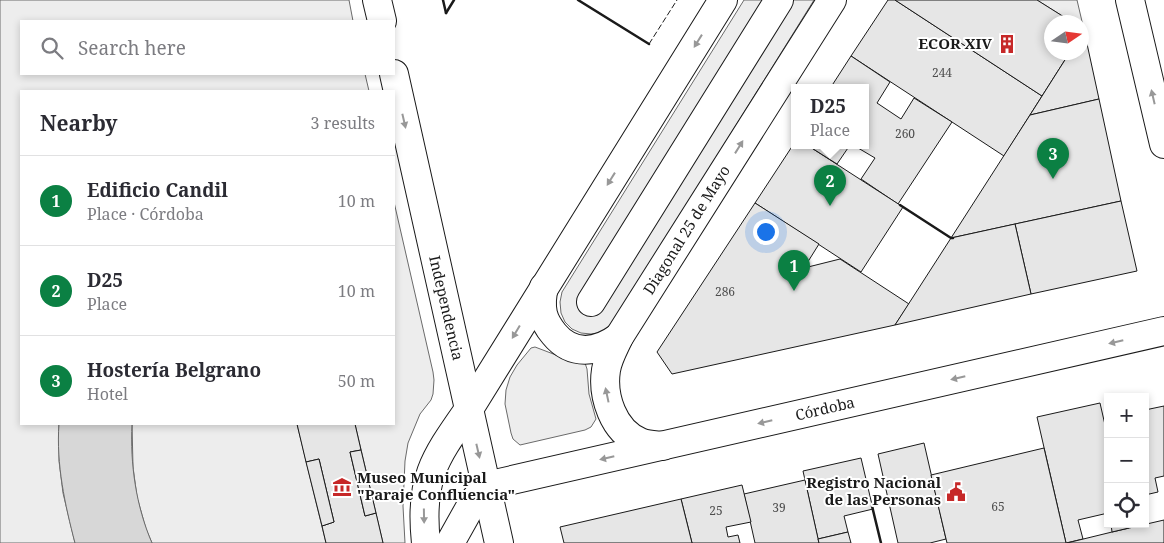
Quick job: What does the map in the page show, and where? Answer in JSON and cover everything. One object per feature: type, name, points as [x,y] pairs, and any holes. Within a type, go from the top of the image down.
[{"type":"main road","points":[[377,0],[382,20]]},
{"type":"main road","points":[[426,543],[424,501],[428,480],[435,461],[723,0]]},
{"type":"main road","points":[[591,302],[779,0]]},
{"type":"main road","name":"Diagonal 25 de Mayo","points":[[663,446],[640,442],[620,428],[607,398],[606,368],[619,337],[832,0]]},
{"type":"main road","points":[[1130,0],[1164,144]]},
{"type":"main road","name":"Independencia","points":[[394,75],[499,543]]},
{"type":"main road","points":[[544,287],[543,313],[548,327],[559,340],[570,348],[585,351],[598,349],[609,345],[619,337]]},
{"type":"main road","name":"Córdoba","points":[[486,486],[1164,331]]},
{"type":"main road","points":[[450,543],[473,502],[486,486]]},
{"type":"shaded area","points":[[0,0],[349,0],[353,20],[20,20],[20,75],[365,75],[369,90],[20,90],[20,425],[59,425],[59,461],[63,493],[75,543],[0,543]]},
{"type":"shaded area","points":[[744,0],[814,0],[610,327],[600,333],[591,334],[581,333],[572,329],[565,322],[561,313],[560,302],[562,292]]},
{"type":"shaded area","points":[[1037,0],[1077,0],[1080,15],[1061,15]]},
{"type":"shaded area","points":[[395,206],[434,380],[431,400],[420,414],[408,443],[405,461],[403,506],[405,543],[383,543],[355,425],[395,425]]},
{"type":"shaded area","points":[[535,347],[585,363],[589,394],[596,419],[591,427],[585,430],[520,445],[513,439],[511,433],[505,404],[506,390],[510,377],[517,365],[531,348]]},
{"type":"shaded area","points":[[59,425],[132,425],[135,485],[146,529],[152,543],[75,543],[62,484],[58,439]]},
{"type":"shaded area","points":[[132,425],[297,425],[326,543],[152,543],[137,497],[133,467]]},
{"type":"building","points":[[888,0],[895,0],[1042,96],[1004,156],[851,56]]},
{"type":"building","name":"ECOR XIV","points":[[895,0],[1037,0],[1061,15],[1044,15],[1044,60],[1065,60],[1042,96]]},
{"type":"building","points":[[1089,53],[1099,99],[1030,115],[1065,60],[1089,60]]},
{"type":"building","points":[[851,56],[890,82],[877,103],[901,119],[914,98],[952,122],[898,204],[861,179],[875,158],[860,149],[869,149],[869,84],[833,84]]},
{"type":"building","points":[[1099,99],[1121,201],[951,238],[1030,115]]},
{"type":"building","points":[[791,148],[813,149],[903,207],[861,272],[755,203]]},
{"type":"building","points":[[813,149],[847,149],[837,164]]},
{"type":"building","points":[[1121,201],[1137,271],[1031,294],[1015,224]]},
{"type":"building","points":[[755,203],[819,244],[804,268],[840,259],[909,304],[895,325],[672,374],[657,352]]},
{"type":"building","points":[[1015,224],[1031,294],[895,325],[951,238]]},
{"type":"building","points":[[1100,403],[1104,420],[1104,514],[1078,520],[1083,539],[1066,543],[1037,417]]},
{"type":"building","points":[[1164,406],[1164,476],[1155,478],[1158,492],[1149,494],[1149,438],[1149,409]]},
{"type":"building","name":"Museo Municipal \"Paraje Confluencia\"","points":[[297,425],[355,425],[361,450],[350,452],[365,516],[376,513],[383,543],[326,543],[322,526],[334,522],[319,459],[306,462]]},
{"type":"building","points":[[924,443],[946,539],[930,543],[898,543],[878,454]]},
{"type":"building","points":[[1044,448],[1066,543],[947,543],[931,475]]},
{"type":"building","points":[[361,450],[376,513],[365,516],[350,452]]},
{"type":"building","points":[[861,458],[873,509],[844,516],[848,532],[818,539],[803,471]]},
{"type":"building","points":[[319,459],[334,522],[322,526],[306,462]]},
{"type":"building","points":[[805,480],[819,543],[755,543],[744,494]]},
{"type":"building","points":[[742,485],[751,522],[726,527],[728,537],[738,535],[740,543],[692,543],[681,499]]},
{"type":"building","points":[[681,499],[692,543],[564,543],[560,527]]},
{"type":"building","points":[[1164,520],[1164,543],[1067,543],[1129,528],[1149,528],[1149,523]]},
{"type":"building","points":[[1112,528],[1129,528],[1112,532]]},
{"type":"building","points":[[848,532],[851,543],[819,543],[818,539]]},
{"type":"fence","points":[[649,44],[677,0]]},
{"type":"wall","points":[[443,0],[446,13]]},
{"type":"wall","points":[[446,13],[454,0]]},
{"type":"wall","points":[[578,0],[649,44]]},
{"type":"wall","points":[[900,205],[953,238]]},
{"type":"wall","points":[[872,506],[881,543]]},
{"type":"place","name":"ECOR XIV","points":[[1007,44]]},
{"type":"place","name":"Hostería Belgrano","points":[[1053,179]]},
{"type":"place","name":"D25","points":[[830,206]]},
{"type":"place","name":"Edificio Candil","points":[[794,291]]},
{"type":"place","name":"Museo Municipal \"Paraje Confluencia\"","points":[[342,487]]},
{"type":"place","name":"Registro Nacional de las Personas","points":[[956,492]]}]
